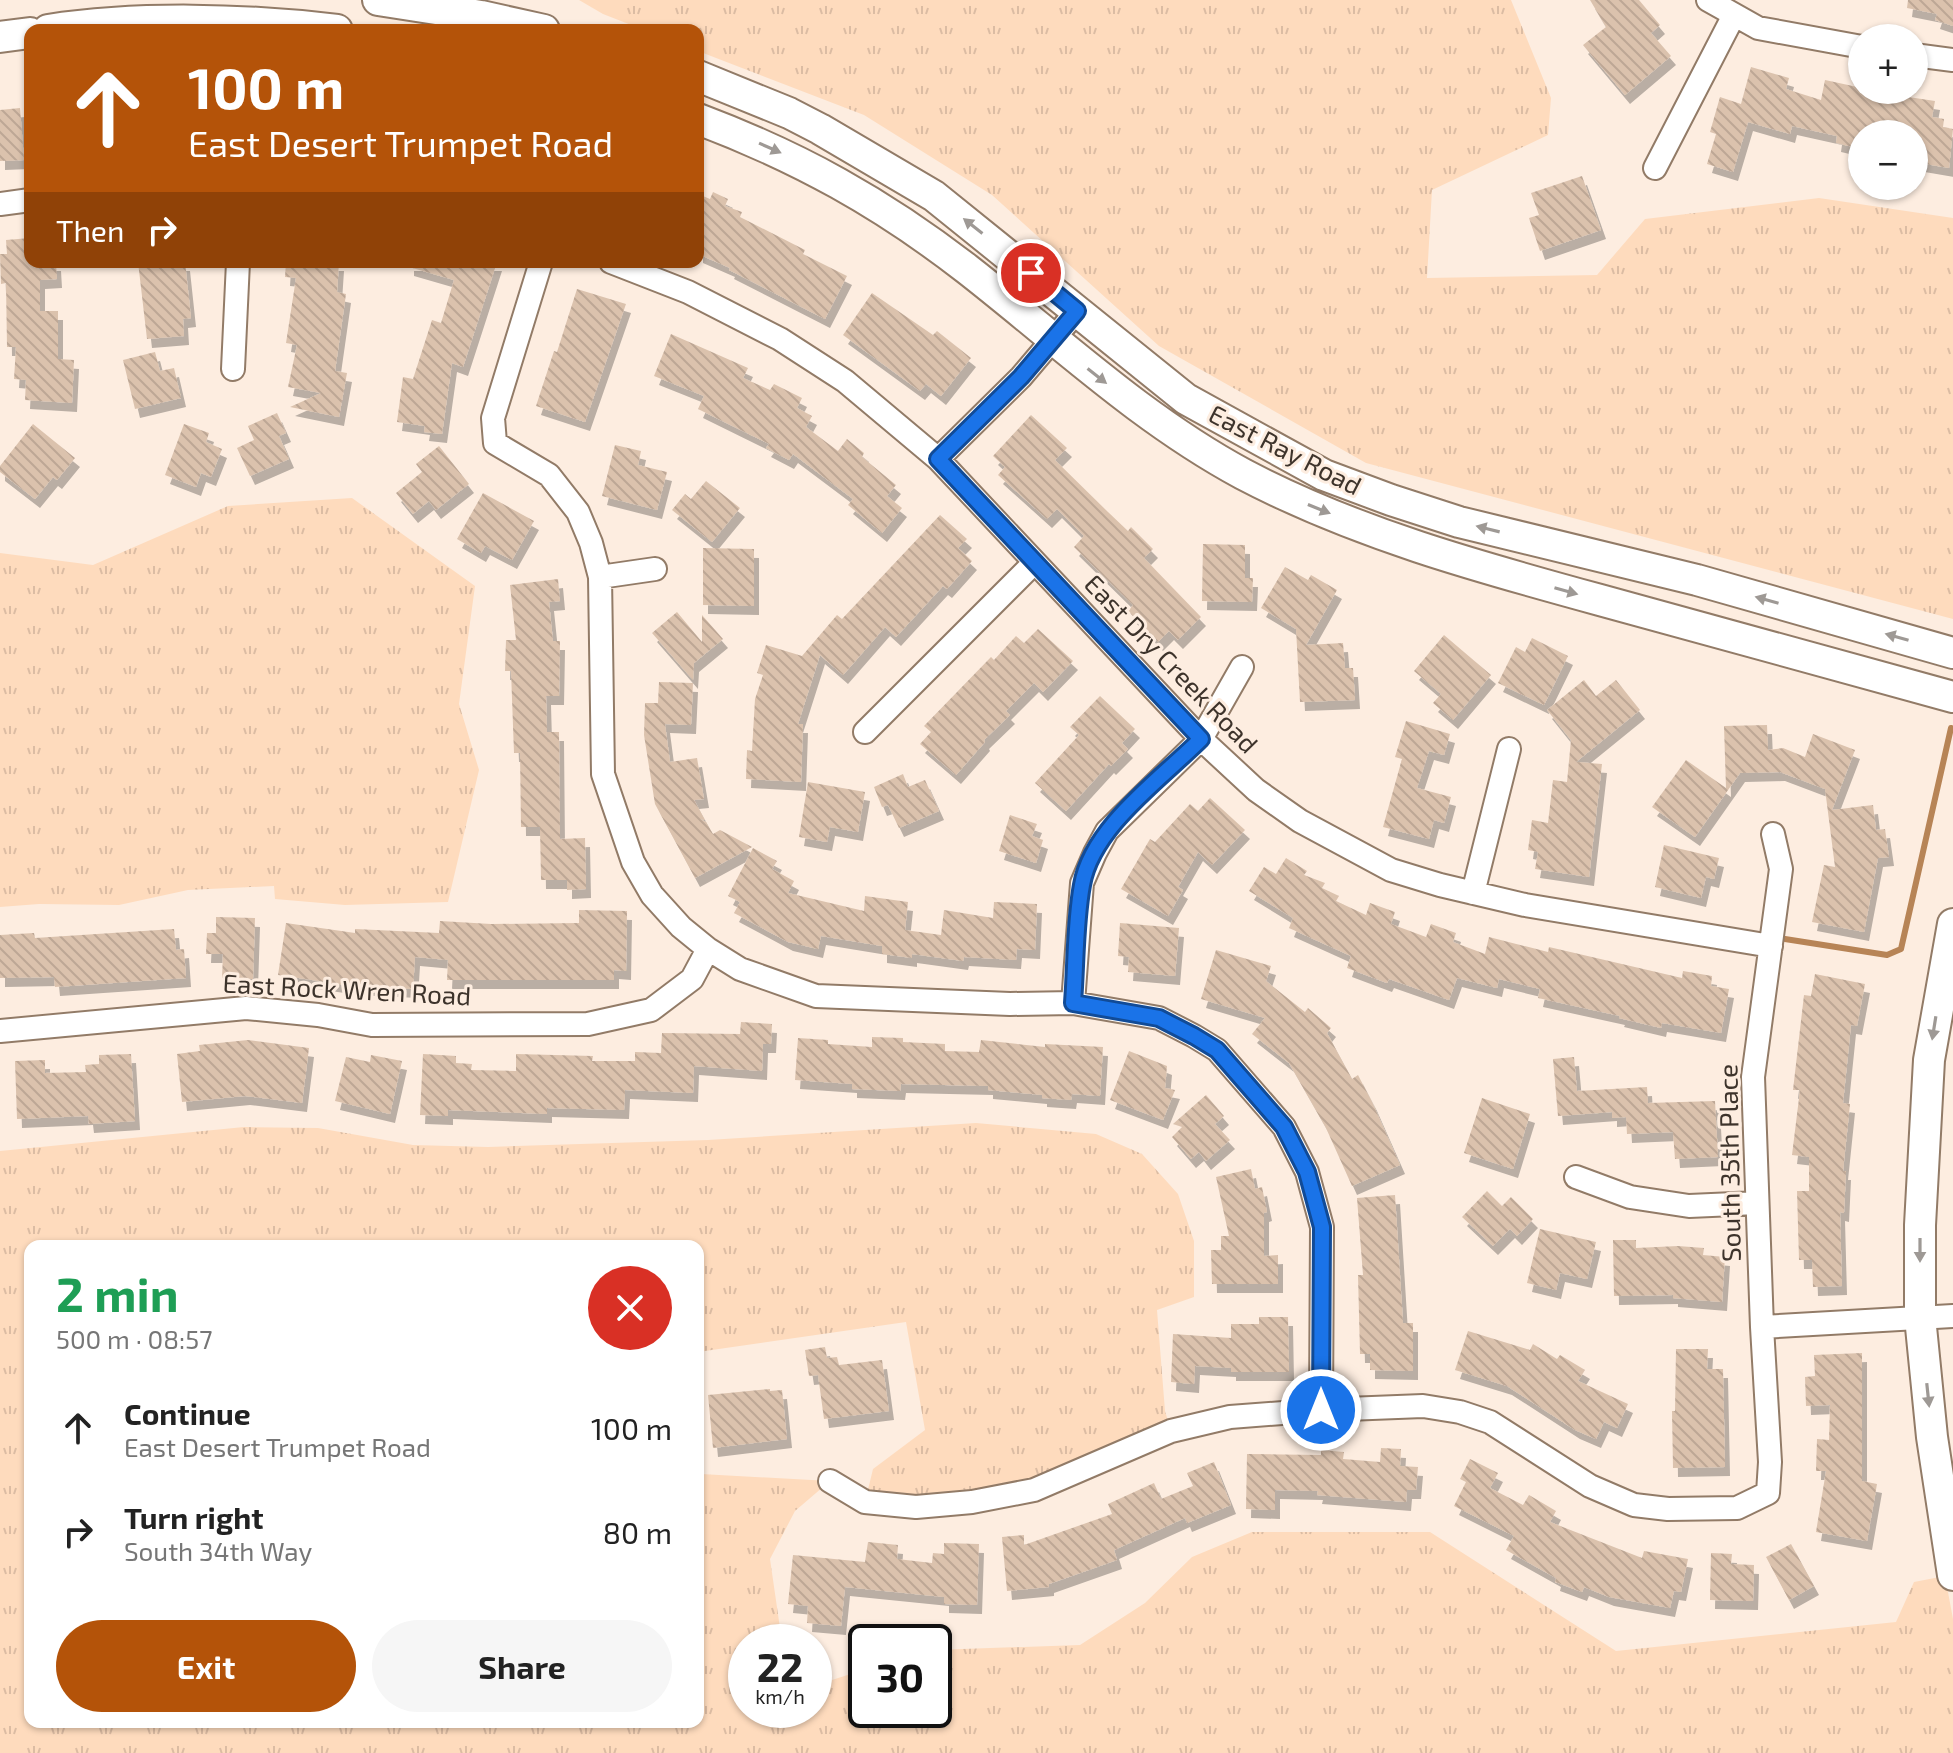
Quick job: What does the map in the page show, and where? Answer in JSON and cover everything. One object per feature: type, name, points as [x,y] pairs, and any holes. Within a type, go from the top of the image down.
[{"type":"main road","points":[[378,0],[481,15],[519,24]]},
{"type":"main road","points":[[135,24],[179,21],[270,24]]},
{"type":"main road","points":[[0,37],[24,34]]},
{"type":"main road","name":"East Ray Road","points":[[704,78],[789,113],[934,196],[1186,399],[1324,475],[1459,522],[1697,580],[1953,653]]},
{"type":"main road","name":"East Ray Road","points":[[704,122],[805,164],[869,201],[967,269],[1172,432],[1243,473],[1317,509],[1456,559],[1953,697]]},
{"type":"main road","points":[[1953,924],[1929,1060],[1920,1225],[1920,1317],[1932,1437],[1953,1575]]},
{"type":"street","points":[[1708,0],[1758,28],[1848,44]]},
{"type":"street","points":[[1655,168],[1734,15]]},
{"type":"street","points":[[1928,57],[1953,60]]},
{"type":"street","points":[[0,204],[24,201]]},
{"type":"street","points":[[233,369],[238,268]]},
{"type":"street","points":[[539,268],[493,418],[495,443],[549,475],[578,512],[600,577],[603,774],[633,862],[652,895],[681,927],[740,969],[816,996],[1010,1004],[1073,1003],[1159,1018],[1217,1050],[1284,1127],[1307,1172],[1322,1227],[1321,1410],[1230,1417],[1171,1431],[1034,1490],[972,1502],[916,1507],[865,1502],[830,1481]]},
{"type":"street","name":"East Dry Creek Road","points":[[626,268],[688,292],[780,339],[845,381],[938,459],[1201,739],[1256,790],[1300,821],[1391,870],[1473,893],[1525,905],[1771,946]]},
{"type":"street","points":[[938,459],[1021,377],[1077,311]]},
{"type":"street","points":[[865,732],[1034,563]]},
{"type":"street","points":[[600,577],[655,569]]},
{"type":"street","points":[[1073,1003],[1082,883],[1095,853],[1107,831],[1201,739],[1242,667]]},
{"type":"street","points":[[1473,893],[1509,749]]},
{"type":"street","name":"South 35th Place","points":[[1321,1410],[1423,1406],[1460,1412],[1490,1422],[1590,1486],[1634,1505],[1668,1509],[1737,1508],[1768,1493],[1770,1462],[1753,1077],[1781,869],[1773,834]]},
{"type":"street","name":"East Rock Wren Road","points":[[0,1031],[246,1008],[318,1015],[372,1025],[588,1024],[651,1010],[692,979],[708,949]]},
{"type":"street","points":[[1576,1177],[1630,1197],[1689,1206],[1757,1203]]},
{"type":"street","points":[[1762,1327],[1953,1316]]},
{"type":"green space","points":[[579,0],[1511,0],[1551,98],[1548,135],[1432,190],[1427,278],[1597,275],[1645,219],[1819,198],[1953,218],[1953,619],[1366,463],[1159,346],[992,195],[864,115],[704,53],[704,24],[629,24]]},
{"type":"green space","points":[[352,498],[475,586],[459,704],[479,770],[448,902],[345,905],[275,899],[274,886],[188,890],[119,905],[0,907],[0,553],[93,565],[228,506]]},
{"type":"green space","points":[[976,1123],[1096,1134],[1142,1154],[1178,1194],[1194,1241],[1194,1297],[1157,1310],[1165,1411],[1171,1431],[1034,1490],[865,1502],[873,1469],[925,1430],[906,1322],[704,1351],[704,1240],[24,1240],[24,1728],[704,1728],[704,1474],[830,1481],[795,1511],[770,1559],[779,1624],[728,1624],[728,1728],[832,1728],[832,1680],[848,1675],[848,1728],[952,1728],[952,1649],[1080,1645],[1145,1603],[1192,1557],[1252,1532],[1430,1532],[1616,1651],[1896,1622],[1914,1582],[1945,1576],[1953,1619],[1953,1753],[0,1753],[0,1151],[244,1127],[318,1128],[413,1145],[488,1147],[708,1140]]},
{"type":"building","points":[[1590,0],[1639,0],[1660,25],[1651,33],[1671,56],[1625,95],[1583,45],[1606,27]]},
{"type":"building","points":[[1908,0],[1953,0],[1953,26],[1935,20],[1937,14],[1907,8]]},
{"type":"building","points":[[1751,67],[1789,78],[1786,89],[1821,100],[1825,80],[1848,85],[1848,104],[1928,104],[1928,100],[1935,101],[1932,117],[1944,119],[1943,127],[1953,129],[1949,168],[1928,164],[1928,120],[1848,120],[1848,146],[1836,143],[1837,136],[1792,126],[1790,134],[1748,122],[1733,172],[1707,164],[1716,134],[1710,132],[1720,97],[1741,104]]},
{"type":"building","points":[[20,108],[24,160],[0,161],[0,110]]},
{"type":"building","points":[[1582,176],[1601,230],[1540,251],[1529,218],[1539,215],[1531,193]]},
{"type":"building","points":[[713,192],[728,199],[725,206],[742,212],[740,217],[805,250],[803,254],[847,276],[825,319],[704,257],[704,196],[710,199]]},
{"type":"building","points":[[24,238],[24,268],[56,268],[57,279],[40,280],[40,311],[58,311],[58,359],[74,360],[72,403],[25,400],[26,380],[14,379],[16,347],[7,347],[6,283],[1,284],[0,254],[7,254],[6,240]]},
{"type":"building","points":[[139,268],[186,268],[191,318],[183,319],[184,336],[147,339]]},
{"type":"building","points":[[286,268],[339,268],[337,292],[346,294],[335,371],[347,373],[339,417],[290,407],[321,393],[288,387],[297,345],[286,343],[296,278],[285,277]]},
{"type":"building","points":[[412,268],[495,268],[463,367],[452,363],[442,434],[424,432],[425,426],[397,422],[403,377],[413,379],[432,320],[441,323],[454,280]]},
{"type":"building","points":[[577,289],[626,304],[585,422],[536,406]]},
{"type":"building","points":[[872,293],[933,335],[937,331],[971,358],[941,396],[926,384],[920,391],[843,335]]},
{"type":"building","points":[[671,334],[748,368],[743,378],[770,390],[774,384],[802,398],[797,408],[812,416],[806,427],[838,451],[847,439],[864,453],[862,457],[896,485],[887,496],[902,508],[882,533],[848,505],[853,499],[793,454],[789,460],[766,448],[769,444],[698,409],[704,396],[654,376]]},
{"type":"building","points":[[155,352],[160,371],[174,368],[181,398],[135,409],[123,360]]},
{"type":"building","points":[[277,413],[286,433],[279,436],[289,459],[250,476],[237,448],[254,440],[248,426]]},
{"type":"building","points":[[1031,415],[1067,448],[1055,460],[1128,531],[1131,527],[1153,549],[1144,558],[1201,617],[1178,640],[1169,631],[1158,642],[1128,611],[1133,605],[1074,547],[1084,536],[1057,509],[1047,519],[998,475],[1005,467],[993,456]]},
{"type":"building","points":[[33,424],[75,458],[57,480],[53,477],[35,499],[0,472],[0,466]]},
{"type":"building","points":[[184,424],[209,433],[206,442],[222,449],[211,477],[201,473],[196,487],[165,475]]},
{"type":"building","points":[[615,445],[641,451],[638,465],[667,472],[657,510],[602,496]]},
{"type":"building","points":[[439,446],[469,484],[436,510],[429,501],[413,514],[396,493],[422,472],[416,464]]},
{"type":"building","points":[[706,481],[740,508],[712,542],[672,510],[685,494],[691,499]]},
{"type":"building","points":[[483,493],[534,521],[512,560],[485,546],[481,553],[457,539]]},
{"type":"building","points":[[940,515],[967,539],[958,548],[972,561],[947,589],[943,586],[896,637],[885,627],[843,675],[820,655],[798,724],[803,724],[801,782],[746,779],[747,750],[752,751],[755,699],[763,675],[757,673],[766,645],[802,656],[837,615],[842,619]]},
{"type":"building","points":[[1203,544],[1245,545],[1245,578],[1253,578],[1252,602],[1202,601]]},
{"type":"building","points":[[703,548],[754,549],[754,606],[703,605]]},
{"type":"building","points":[[1285,567],[1308,580],[1311,575],[1337,590],[1306,645],[1343,643],[1345,668],[1353,668],[1355,700],[1300,702],[1296,629],[1261,608]]},
{"type":"building","points":[[558,579],[560,601],[549,602],[553,641],[560,641],[559,696],[546,696],[547,732],[559,732],[560,839],[585,838],[586,889],[567,890],[567,880],[541,880],[540,827],[521,827],[520,753],[514,753],[511,671],[505,671],[506,640],[516,640],[510,585]]},
{"type":"building","points":[[677,612],[702,642],[702,615],[723,639],[694,663],[693,680],[652,633]]},
{"type":"building","points":[[1038,629],[1073,661],[1043,692],[1034,683],[1006,711],[1010,715],[984,740],[956,775],[920,744],[931,732],[924,726],[991,657],[994,660],[1016,636],[1024,643]]},
{"type":"building","points":[[1444,635],[1491,675],[1453,720],[1433,703],[1441,694],[1414,671]]},
{"type":"building","points":[[1532,638],[1568,656],[1544,705],[1498,683],[1516,647],[1525,652]]},
{"type":"building","points":[[1584,680],[1596,696],[1616,680],[1640,710],[1576,762],[1602,764],[1589,877],[1535,869],[1538,852],[1528,850],[1532,820],[1548,823],[1553,780],[1567,782],[1571,740],[1547,710]]},
{"type":"building","points":[[659,682],[693,683],[691,725],[665,724],[670,762],[697,758],[704,799],[694,800],[705,820],[700,819],[706,822],[713,834],[720,830],[752,847],[695,878],[655,804],[644,735],[645,703],[658,703]]},
{"type":"building","points":[[1100,696],[1135,729],[1122,743],[1128,749],[1111,766],[1109,764],[1066,811],[1035,783],[1079,735],[1070,727]]},
{"type":"building","points":[[1406,721],[1450,734],[1444,755],[1429,751],[1417,788],[1451,797],[1444,823],[1434,820],[1429,839],[1383,827],[1402,759],[1395,757]]},
{"type":"building","points":[[1767,725],[1768,750],[1783,748],[1805,757],[1813,734],[1855,750],[1832,810],[1873,805],[1876,830],[1885,829],[1889,857],[1878,858],[1864,932],[1812,922],[1824,865],[1835,867],[1825,789],[1780,772],[1740,773],[1695,837],[1652,807],[1686,760],[1726,788],[1724,726]]},
{"type":"building","points":[[903,774],[908,787],[925,780],[939,811],[899,828],[888,805],[882,807],[874,787]]},
{"type":"building","points":[[808,782],[865,792],[858,832],[830,827],[827,842],[799,837]]},
{"type":"building","points":[[1210,798],[1245,830],[1212,865],[1198,852],[1178,887],[1183,890],[1168,916],[1121,889],[1150,839],[1155,842],[1190,804],[1198,811]]},
{"type":"building","points":[[1010,815],[1037,824],[1032,836],[1043,840],[1036,863],[999,851]]},
{"type":"building","points":[[1664,845],[1719,858],[1714,879],[1706,877],[1701,898],[1655,887]]},
{"type":"building","points":[[753,848],[777,861],[772,869],[794,881],[788,893],[864,911],[865,896],[908,902],[905,930],[941,935],[944,910],[993,918],[994,902],[1037,904],[1035,950],[1017,949],[1016,960],[964,957],[963,961],[912,954],[912,958],[882,954],[882,946],[821,936],[818,949],[788,942],[734,913],[740,902],[728,896]]},
{"type":"building","points":[[1286,858],[1307,871],[1304,875],[1325,883],[1322,888],[1339,896],[1336,901],[1366,915],[1370,903],[1395,912],[1391,924],[1426,937],[1431,924],[1456,933],[1453,942],[1485,954],[1489,937],[1548,952],[1549,947],[1682,978],[1683,971],[1712,976],[1711,986],[1729,989],[1721,1033],[1662,1023],[1661,1028],[1619,1018],[1538,998],[1540,989],[1499,979],[1497,988],[1457,978],[1449,1000],[1347,968],[1351,956],[1289,928],[1293,918],[1249,891],[1264,867],[1276,874]]},
{"type":"building","points":[[579,910],[627,911],[626,971],[614,970],[614,980],[447,980],[448,960],[415,957],[413,989],[353,986],[278,975],[286,923],[355,933],[355,929],[439,933],[440,921],[579,923]]},
{"type":"building","points":[[216,917],[255,918],[253,979],[222,978],[223,954],[206,954],[207,933],[216,933]]},
{"type":"building","points":[[1120,923],[1179,928],[1175,976],[1128,972],[1129,957],[1118,956]]},
{"type":"building","points":[[174,929],[176,950],[184,949],[186,978],[55,987],[54,977],[0,978],[0,935],[34,933],[35,938]]},
{"type":"building","points":[[1216,950],[1271,966],[1266,981],[1305,1012],[1308,1008],[1331,1028],[1327,1033],[1352,1079],[1358,1075],[1400,1165],[1352,1186],[1326,1128],[1289,1063],[1252,1034],[1265,1018],[1201,999]]},
{"type":"building","points":[[1815,974],[1865,984],[1857,1026],[1851,1025],[1843,1103],[1850,1104],[1843,1171],[1846,1171],[1844,1213],[1840,1212],[1842,1286],[1813,1287],[1812,1260],[1799,1260],[1797,1191],[1809,1191],[1809,1157],[1792,1155],[1800,1090],[1793,1090],[1804,995],[1811,996]]},
{"type":"building","points":[[741,1022],[772,1024],[771,1044],[763,1044],[762,1071],[694,1066],[693,1093],[625,1090],[624,1110],[547,1108],[547,1114],[448,1110],[448,1116],[420,1115],[423,1054],[456,1056],[456,1063],[472,1064],[471,1070],[516,1071],[516,1054],[593,1056],[592,1061],[635,1061],[635,1052],[661,1053],[662,1033],[740,1034]]},
{"type":"building","points":[[872,1037],[945,1044],[945,1051],[979,1052],[981,1040],[1045,1047],[1045,1044],[1103,1047],[1100,1096],[1072,1094],[1071,1100],[1042,1098],[1042,1095],[988,1090],[988,1086],[901,1084],[900,1091],[852,1089],[852,1084],[795,1080],[798,1038],[872,1047]]},
{"type":"building","points":[[248,1040],[309,1048],[302,1103],[245,1096],[182,1102],[177,1054],[200,1051],[199,1045]]},
{"type":"building","points":[[1129,1051],[1167,1066],[1165,1088],[1175,1090],[1163,1120],[1110,1100]]},
{"type":"building","points":[[131,1054],[135,1121],[89,1124],[88,1116],[17,1119],[15,1061],[45,1060],[45,1073],[86,1072],[85,1065],[99,1064],[99,1055]]},
{"type":"building","points":[[371,1055],[402,1061],[390,1114],[335,1101],[346,1057],[370,1062]]},
{"type":"building","points":[[1574,1057],[1577,1091],[1647,1087],[1648,1103],[1715,1101],[1718,1157],[1675,1159],[1673,1132],[1627,1134],[1626,1117],[1612,1118],[1612,1112],[1558,1116],[1553,1059]]},
{"type":"building","points":[[1206,1095],[1224,1116],[1215,1124],[1230,1140],[1206,1161],[1199,1152],[1191,1159],[1172,1137],[1182,1127],[1173,1124]]},
{"type":"building","points":[[1482,1098],[1530,1114],[1513,1169],[1464,1153]]},
{"type":"building","points":[[1251,1169],[1255,1189],[1262,1187],[1267,1212],[1264,1213],[1264,1256],[1278,1255],[1278,1284],[1212,1284],[1211,1250],[1221,1250],[1221,1236],[1229,1236],[1216,1177]]},
{"type":"building","points":[[1487,1191],[1502,1206],[1511,1197],[1533,1219],[1517,1236],[1510,1229],[1493,1246],[1462,1217]]},
{"type":"building","points":[[1395,1195],[1403,1323],[1413,1323],[1413,1371],[1370,1370],[1370,1354],[1360,1354],[1358,1275],[1363,1275],[1357,1198]]},
{"type":"building","points":[[1540,1229],[1596,1242],[1587,1279],[1560,1273],[1556,1290],[1527,1283]]},
{"type":"building","points":[[1613,1240],[1636,1240],[1636,1248],[1704,1248],[1703,1255],[1725,1257],[1722,1302],[1673,1298],[1673,1295],[1614,1296]]},
{"type":"building","points":[[1259,1317],[1288,1317],[1289,1372],[1231,1372],[1231,1368],[1195,1366],[1194,1384],[1171,1382],[1173,1334],[1231,1338],[1231,1324],[1259,1324]]},
{"type":"building","points":[[1468,1331],[1530,1350],[1533,1344],[1557,1359],[1560,1355],[1585,1370],[1578,1381],[1628,1404],[1617,1428],[1604,1422],[1596,1439],[1575,1430],[1507,1386],[1455,1370]]},
{"type":"building","points":[[825,1347],[827,1358],[837,1357],[839,1365],[882,1360],[889,1411],[824,1419],[818,1375],[809,1376],[805,1350]]},
{"type":"building","points":[[1676,1349],[1708,1349],[1707,1369],[1723,1369],[1725,1467],[1673,1468],[1672,1411],[1675,1411]]},
{"type":"building","points":[[1862,1353],[1862,1481],[1877,1484],[1867,1541],[1816,1532],[1826,1471],[1816,1471],[1817,1439],[1829,1440],[1830,1405],[1806,1406],[1805,1377],[1815,1376],[1814,1355]]},
{"type":"building","points":[[782,1390],[787,1439],[713,1448],[708,1395]]},
{"type":"building","points":[[1381,1448],[1401,1449],[1400,1466],[1418,1467],[1416,1490],[1407,1490],[1406,1502],[1317,1495],[1318,1491],[1275,1490],[1275,1510],[1246,1509],[1247,1454],[1321,1455],[1321,1450],[1344,1452],[1343,1459],[1380,1462]]},
{"type":"building","points":[[1470,1459],[1498,1473],[1490,1488],[1523,1505],[1529,1495],[1556,1511],[1550,1522],[1642,1558],[1644,1551],[1688,1559],[1681,1592],[1674,1591],[1670,1608],[1609,1597],[1584,1587],[1582,1592],[1555,1582],[1556,1578],[1506,1550],[1514,1536],[1454,1506],[1466,1482],[1460,1479]]},
{"type":"building","points":[[1214,1462],[1231,1505],[1187,1523],[1185,1518],[1114,1550],[1117,1560],[1049,1584],[1049,1587],[1007,1591],[1002,1537],[1024,1535],[1024,1545],[1112,1514],[1108,1504],[1154,1483],[1161,1499],[1193,1486],[1187,1473]]},
{"type":"building","points":[[868,1542],[898,1545],[897,1559],[932,1563],[933,1553],[944,1554],[944,1543],[979,1544],[977,1605],[944,1604],[944,1597],[845,1587],[841,1626],[807,1623],[808,1606],[788,1604],[793,1555],[865,1562]]},
{"type":"building","points":[[1791,1544],[1814,1586],[1789,1600],[1766,1557]]},
{"type":"building","points":[[1711,1553],[1732,1554],[1731,1564],[1754,1565],[1753,1601],[1710,1600]]},
{"type":"waterway","points":[[1785,939],[1887,955],[1901,949],[1951,728]]},
{"type":"route","points":[[1031,273],[1077,311],[1021,377],[938,459],[1201,739],[1107,831],[1095,853],[1082,883],[1073,1003],[1159,1018],[1194,1036],[1217,1050],[1284,1127],[1307,1172],[1322,1227],[1321,1410]]}]
